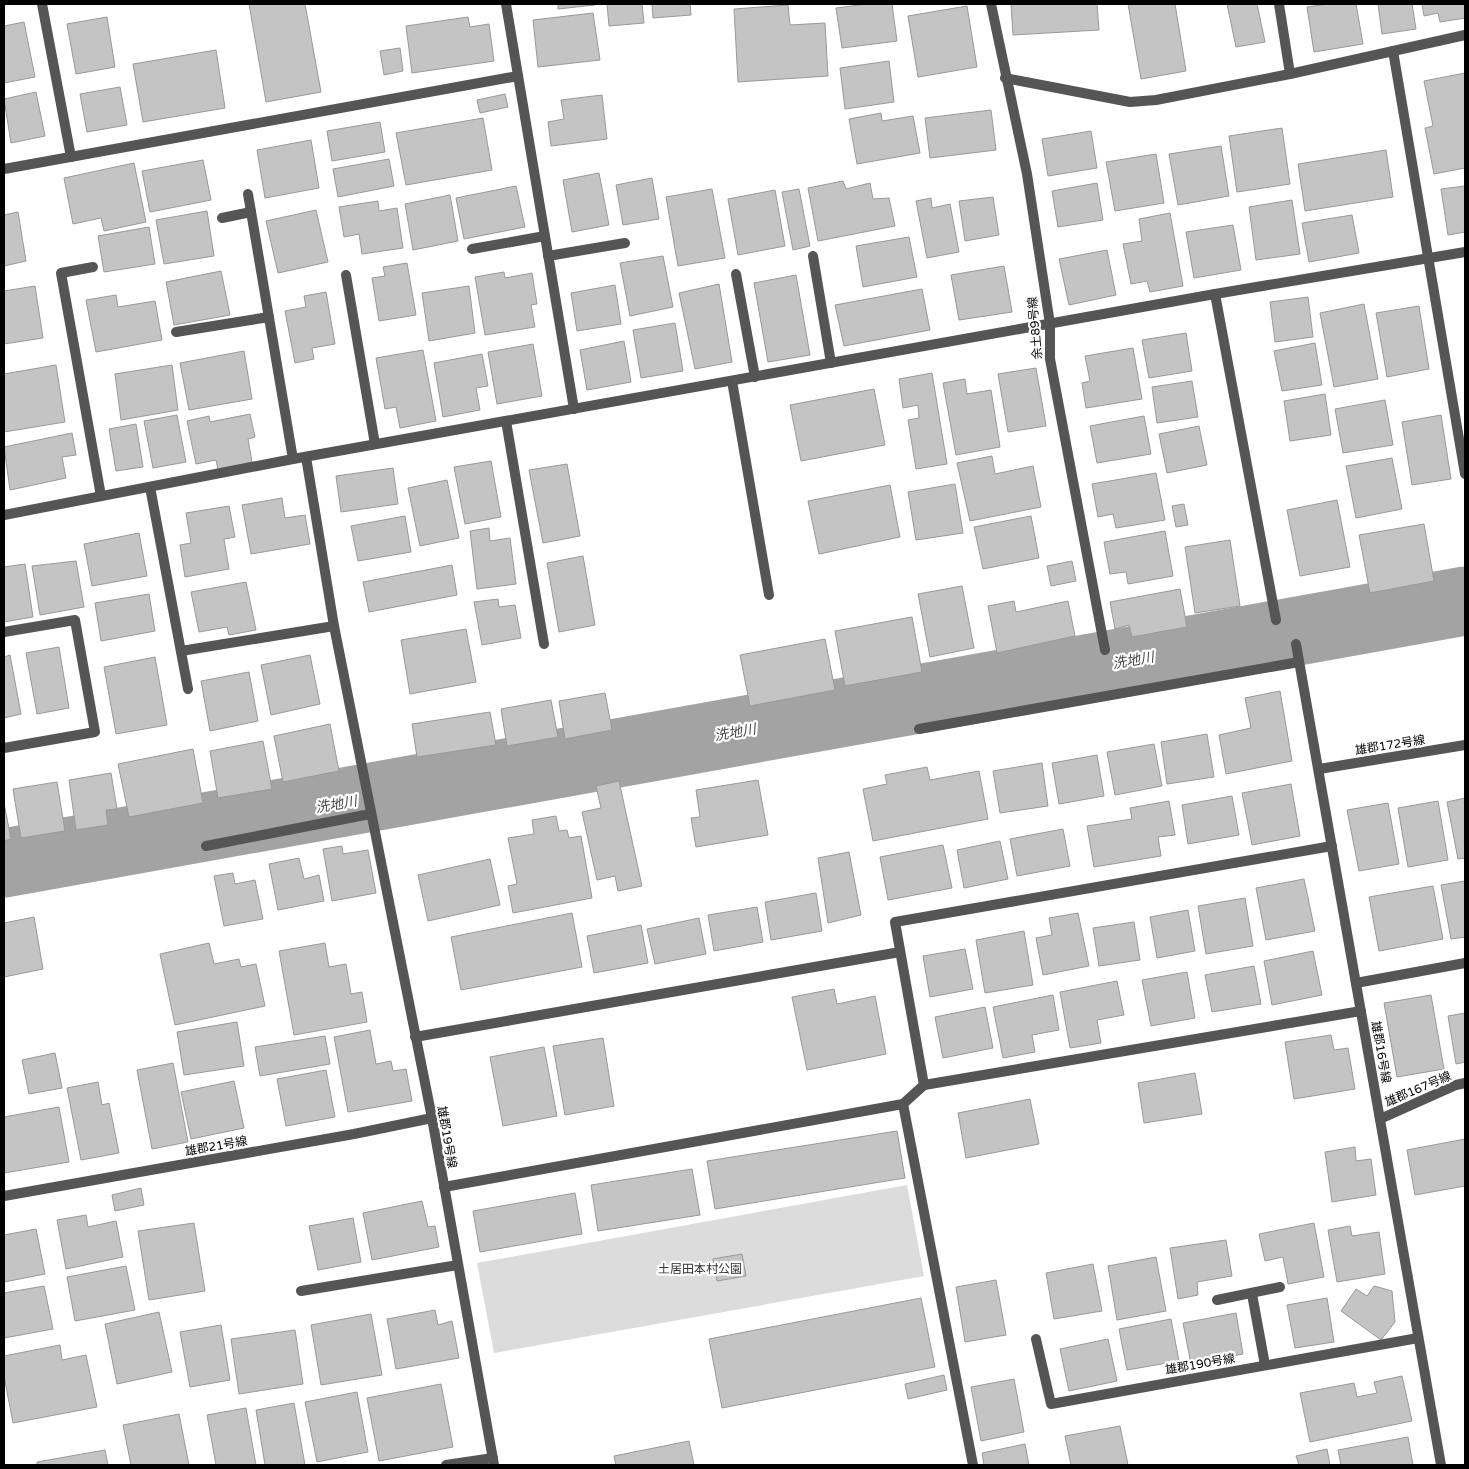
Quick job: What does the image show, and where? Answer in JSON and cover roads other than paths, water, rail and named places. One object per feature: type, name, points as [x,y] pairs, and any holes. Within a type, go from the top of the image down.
[{"type":"street","points":[[42,4],[71,157]]},
{"type":"street","points":[[506,4],[574,409]]},
{"type":"street","name":"余土89号線","points":[[991,4],[1005,78],[1027,174],[1050,324],[1050,359],[1105,650]]},
{"type":"street","points":[[1279,4],[1290,74]]},
{"type":"street","points":[[1005,78],[1130,102],[1191,95],[1465,35]]},
{"type":"street","points":[[1392,51],[1465,474]]},
{"type":"street","points":[[4,169],[518,76]]},
{"type":"street","points":[[248,194],[293,459]]},
{"type":"street","points":[[222,218],[251,212]]},
{"type":"street","points":[[472,249],[545,236]]},
{"type":"street","points":[[548,256],[625,243]]},
{"type":"street","points":[[4,515],[375,444],[1215,294],[1465,252]]},
{"type":"street","points":[[812,256],[831,363]]},
{"type":"street","points":[[93,267],[61,273],[101,496]]},
{"type":"street","points":[[736,274],[755,377]]},
{"type":"street","points":[[346,275],[375,444]]},
{"type":"street","points":[[1215,294],[1276,620]]},
{"type":"street","points":[[176,332],[269,317]]},
{"type":"street","points":[[732,381],[770,595]]},
{"type":"street","points":[[506,421],[544,644]]},
{"type":"street","name":"雄郡19号線","points":[[306,457],[334,626],[432,1118],[493,1462]]},
{"type":"street","points":[[150,487],[188,689]]},
{"type":"street","points":[[4,632],[75,620],[94,732],[4,748]]},
{"type":"street","points":[[181,651],[334,626]]},
{"type":"street","name":"雄郡16号線","points":[[1296,644],[1441,1465]]},
{"type":"street","points":[[919,729],[1299,662]]},
{"type":"street","name":"雄郡172号線","points":[[1319,769],[1465,745]]},
{"type":"street","points":[[206,846],[370,812]]},
{"type":"street","points":[[924,1084],[895,922],[1332,846]]},
{"type":"street","points":[[415,1037],[900,952]]},
{"type":"street","points":[[1356,983],[1465,963]]},
{"type":"street","points":[[444,1187],[903,1104],[924,1084],[1361,1011]]},
{"type":"street","name":"雄郡167号線","points":[[1380,1119],[1456,1085],[1465,1084]]},
{"type":"street","points":[[903,1104],[973,1465]]},
{"type":"street","name":"雄郡21号線","points":[[4,1196],[354,1134],[432,1118]]},
{"type":"street","points":[[301,1291],[458,1265]]},
{"type":"street","points":[[1217,1300],[1280,1287]]},
{"type":"street","points":[[1252,1294],[1265,1365]]},
{"type":"street","name":"雄郡190号線","points":[[1036,1339],[1051,1404],[1418,1338]]},
{"type":"street","points":[[446,1465],[493,1462]]},
{"type":"waterway","name":"洗地川","points":[[4,863],[1465,601]]},
{"type":"park label","name":"土居田本村公園","points":[[700,1269]]}]
